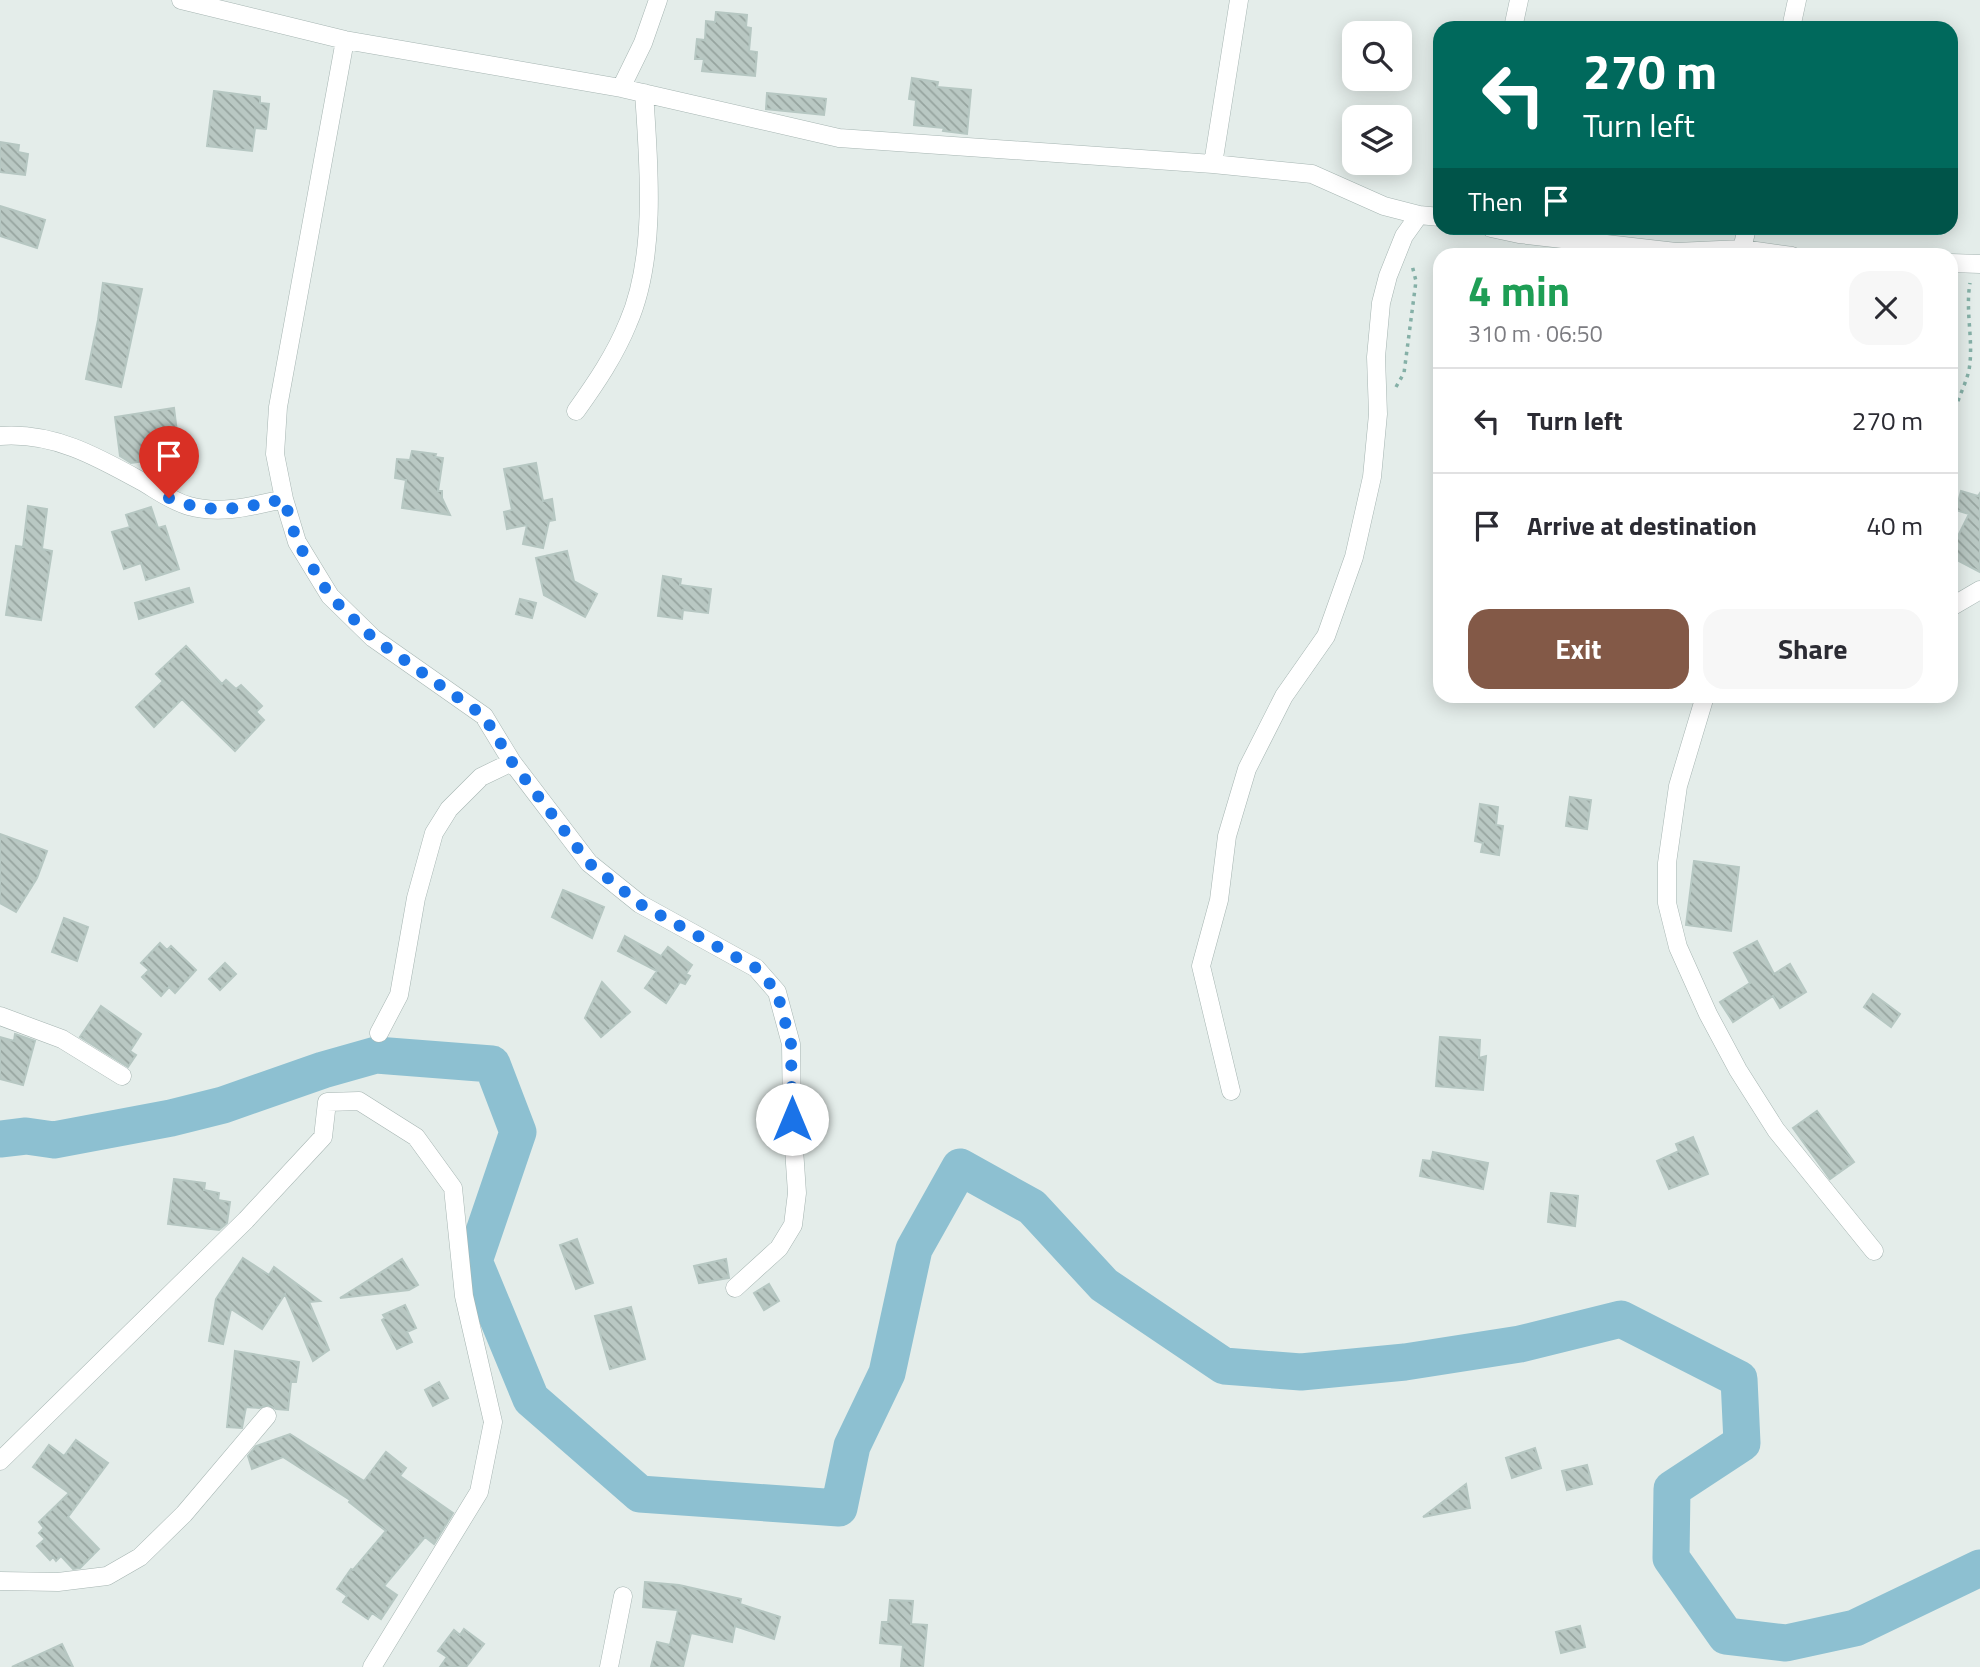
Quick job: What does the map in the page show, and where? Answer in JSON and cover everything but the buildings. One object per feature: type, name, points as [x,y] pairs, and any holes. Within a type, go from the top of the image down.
[{"type":"street","points":[[181,0],[345,40],[621,88],[839,138],[1213,164],[1312,174],[1384,206],[1433,216]]},
{"type":"street","points":[[621,88],[643,43],[658,0]]},
{"type":"street","points":[[1213,164],[1239,0]]},
{"type":"street","points":[[1514,21],[1519,0]]},
{"type":"street","points":[[1792,21],[1797,0]]},
{"type":"street","points":[[345,40],[278,407],[275,454],[284,499],[297,542],[330,596],[373,638],[484,716],[512,762],[589,863],[640,904],[756,968],[777,992],[791,1044],[797,1193],[793,1225],[779,1248],[736,1288]]},
{"type":"street","points":[[576,411],[608,365],[630,321],[641,279],[649,223],[644,93]]},
{"type":"street","points":[[1231,1091],[1200,966],[1219,900],[1227,836],[1247,769],[1284,696],[1326,636],[1354,557],[1372,477],[1378,414],[1376,357],[1381,303],[1388,276],[1404,236],[1419,215]]},
{"type":"street","points":[[1528,235],[1641,248]]},
{"type":"street","points":[[1958,263],[1976,264]]},
{"type":"street","points":[[0,436],[17,434],[57,440],[93,455],[188,506],[215,510],[235,509],[284,499]]},
{"type":"street","points":[[1958,603],[1980,590]]},
{"type":"street","points":[[1703,703],[1678,786],[1667,863],[1667,903],[1678,947],[1708,1014],[1738,1070],[1776,1130],[1874,1251]]},
{"type":"street","points":[[379,1033],[399,995],[416,898],[434,833],[449,809],[481,777],[512,762]]},
{"type":"street","points":[[0,1016],[62,1039],[122,1076]]},
{"type":"street","points":[[0,1461],[246,1220],[323,1137],[327,1102],[359,1101],[416,1137],[453,1188],[464,1296],[493,1422],[478,1492],[372,1667]]},
{"type":"street","points":[[0,1581],[58,1582],[107,1576],[140,1557],[184,1514],[267,1416]]},
{"type":"street","points":[[609,1667],[623,1596]]},
{"type":"path","points":[[1378,414],[1405,373],[1416,281],[1404,236]]},
{"type":"path","points":[[1958,404],[1969,370],[1970,331],[1967,305],[1976,264]]},
{"type":"waterway","points":[[0,1139],[26,1136],[54,1140],[171,1118],[223,1105],[323,1070],[376,1055],[492,1064],[518,1132],[474,1261],[531,1399],[640,1494],[839,1508],[852,1446],[887,1373],[914,1249],[960,1167],[1032,1207],[1104,1285],[1224,1366],[1301,1372],[1405,1362],[1520,1344],[1621,1319],[1739,1379],[1742,1443],[1672,1489],[1671,1558],[1726,1636],[1786,1643],[1855,1628],[1980,1568]]},
{"type":"route","points":[[169,498],[188,506],[215,510],[235,509],[284,499],[297,542],[330,596],[373,638],[484,716],[512,762],[589,863],[640,904],[756,968],[777,992],[791,1044],[792,1119]]}]
